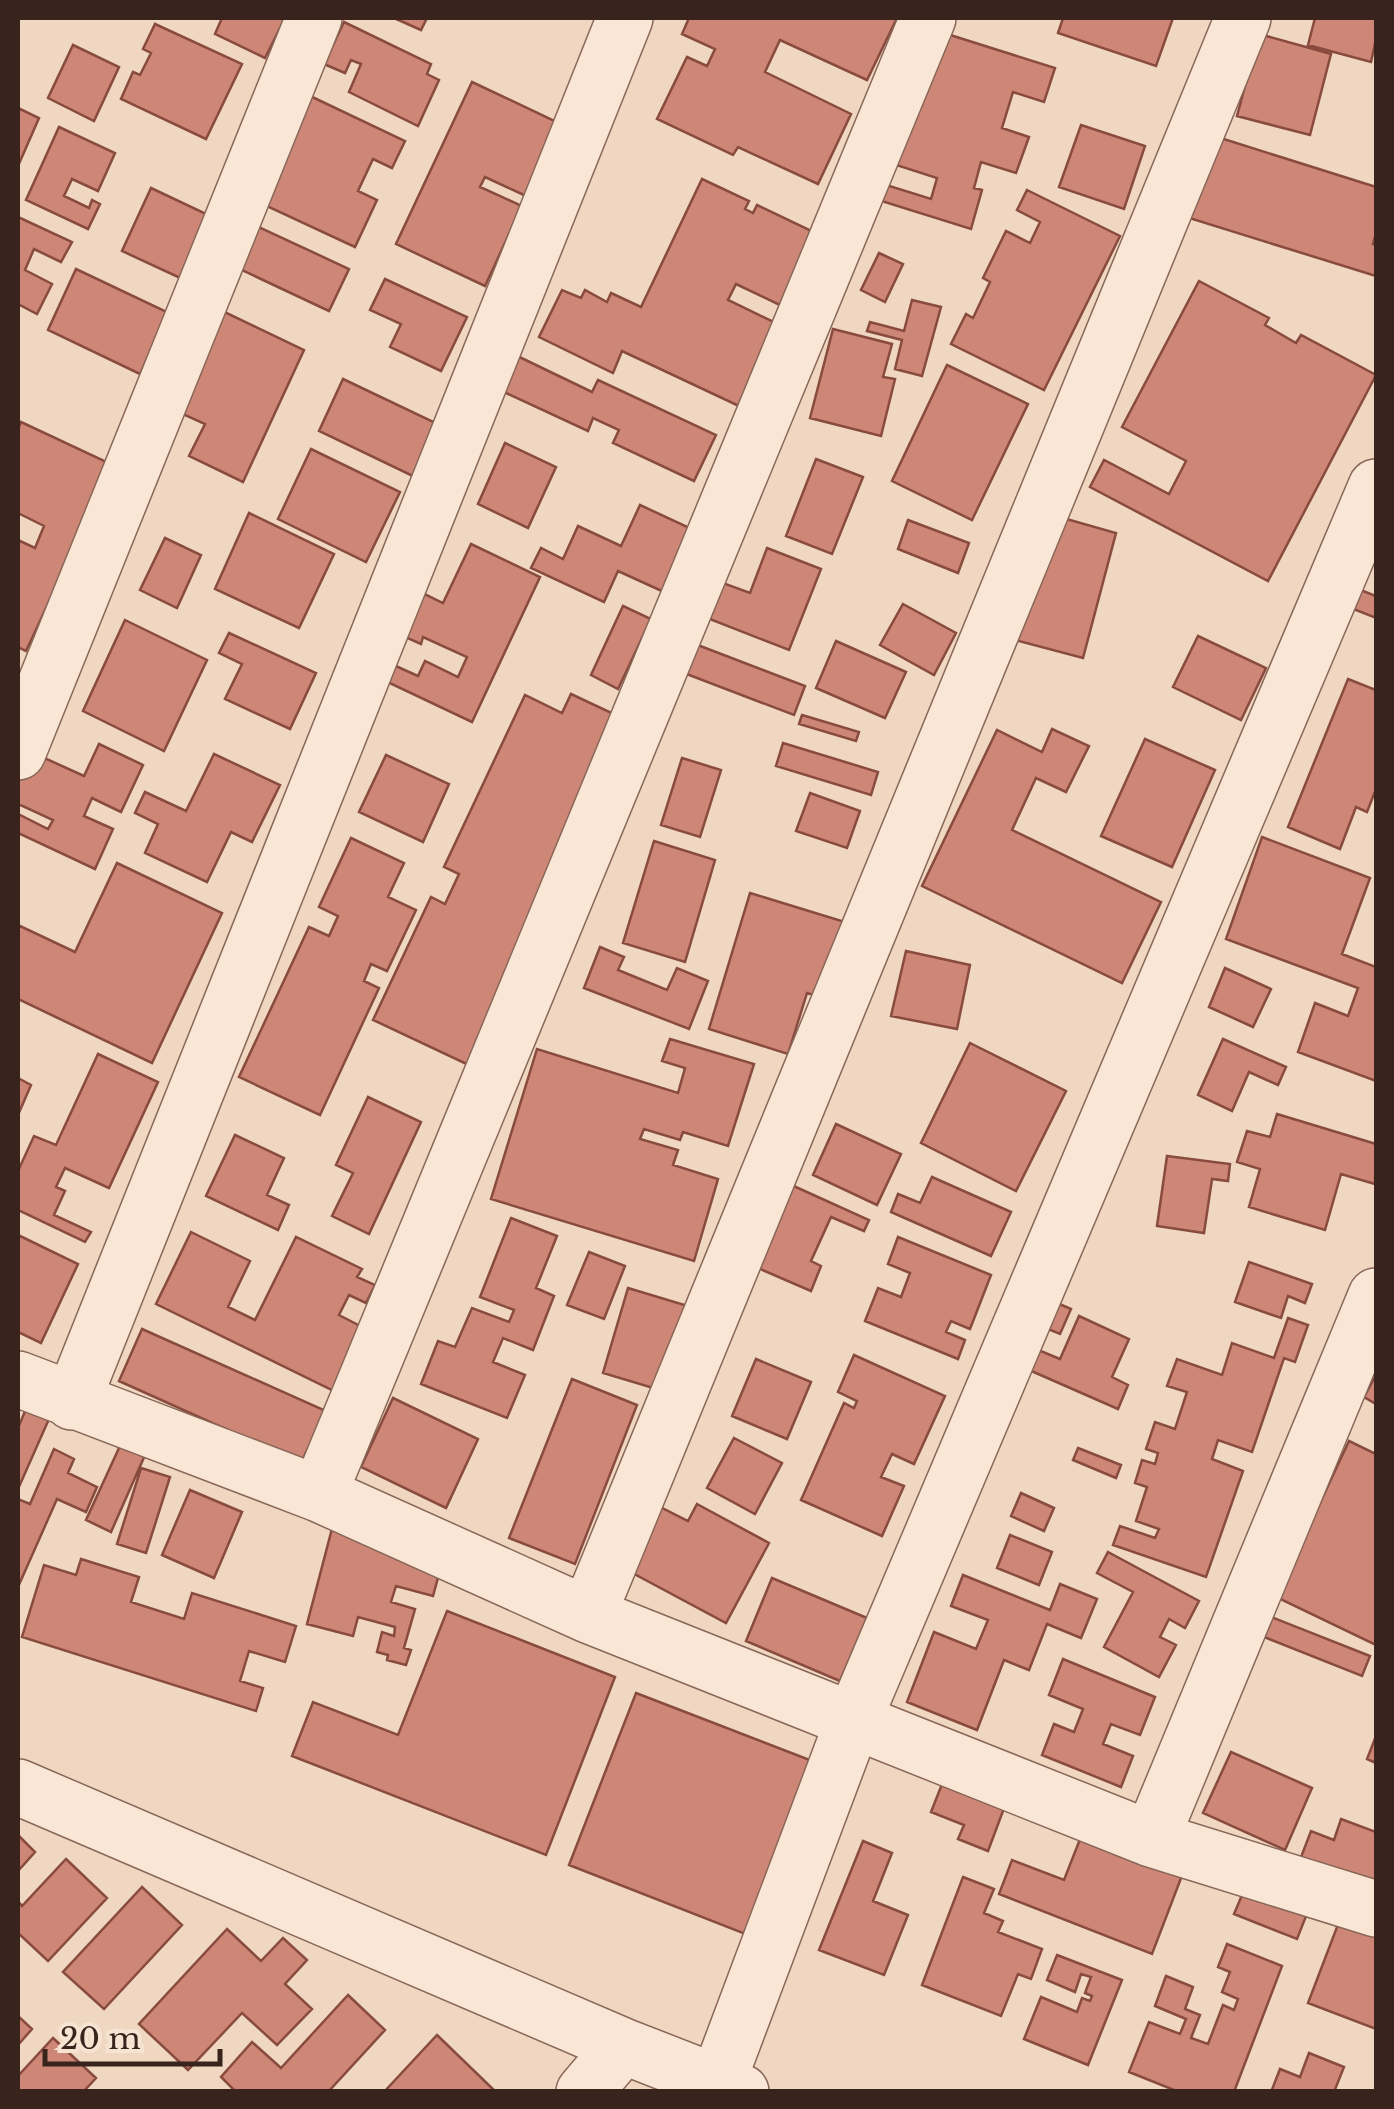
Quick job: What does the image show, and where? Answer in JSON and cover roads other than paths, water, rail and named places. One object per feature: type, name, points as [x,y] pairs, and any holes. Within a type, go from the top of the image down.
[{"type":"street","points":[[18,752],[314,18]]},
{"type":"street","points":[[72,1402],[626,18]]},
{"type":"street","points":[[319,1494],[928,18]]},
{"type":"street","points":[[588,1616],[1243,18]]},
{"type":"street","points":[[18,1787],[623,2046],[729,2086],[854,1720],[1376,487]]},
{"type":"street","points":[[1151,1839],[1376,1296]]},
{"type":"street","points":[[18,1378],[319,1494],[588,1616],[1151,1839],[1376,1910]]},
{"type":"street","points":[[584,2092],[623,2046]]}]
